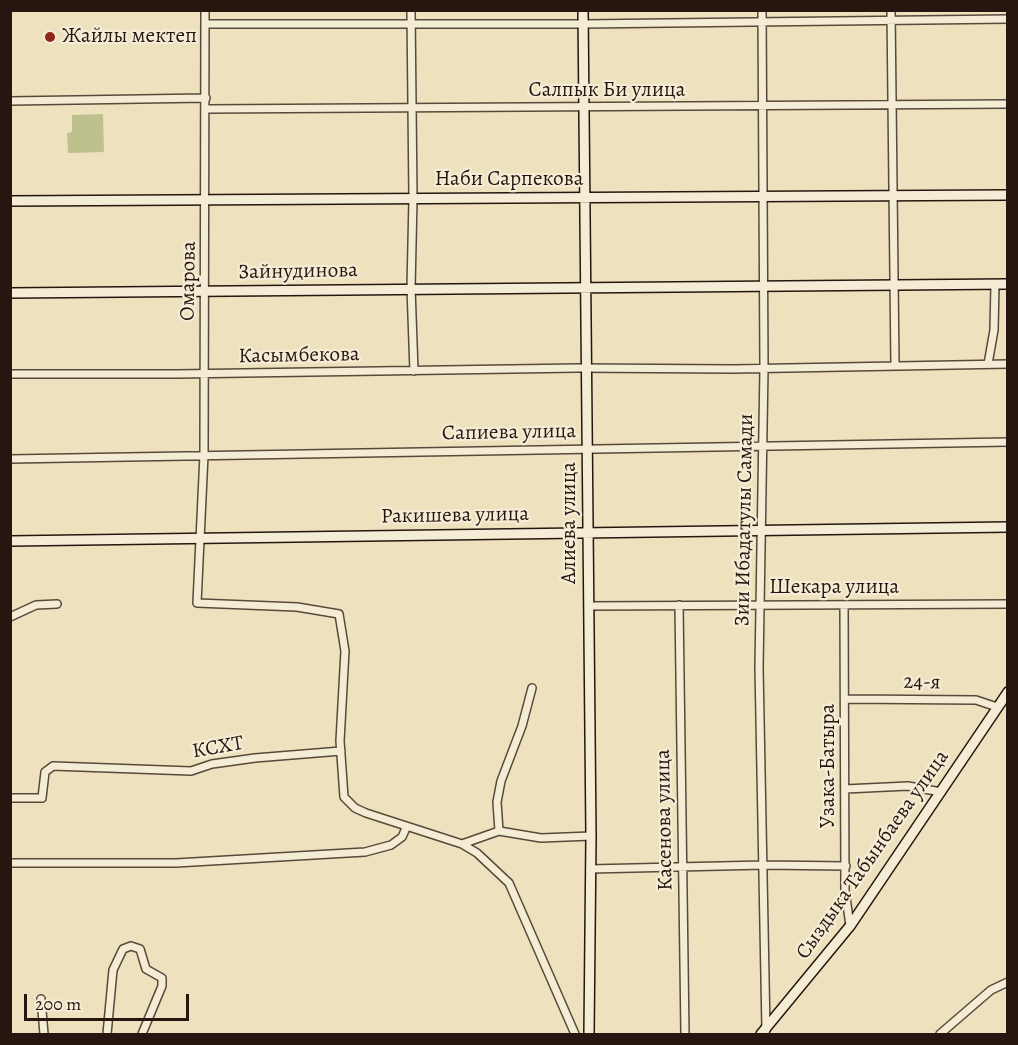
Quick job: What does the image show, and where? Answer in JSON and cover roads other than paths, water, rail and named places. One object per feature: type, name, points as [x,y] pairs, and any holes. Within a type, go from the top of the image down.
[{"type":"street","name":"Омарова","points":[[205,10],[207,200],[204,455],[202,539],[197,603],[297,607],[339,614],[345,673],[341,751]]},
{"type":"street","points":[[411,10],[413,199],[411,288],[414,371]]},
{"type":"street","name":"Алиева улица","points":[[583,10],[591,836],[589,1035]]},
{"type":"street","name":"Зии Ибадатулы Самади","points":[[762,10],[764,447],[759,667],[764,865],[764,1032]]},
{"type":"street","points":[[891,10],[895,366]]},
{"type":"street","points":[[205,24],[583,24],[1008,20]]},
{"type":"street","points":[[10,101],[206,98]]},
{"type":"street","name":"Салпык Би улица","points":[[206,110],[1008,104]]},
{"type":"street","name":"Наби Сарпекова","points":[[10,201],[1008,195]]},
{"type":"street","points":[[988,364],[993,330],[995,284]]},
{"type":"street","name":"Зайнудинова","points":[[10,293],[586,286],[1008,284]]},
{"type":"street","name":"Касымбекова","points":[[10,374],[204,374],[1008,364]]},
{"type":"street","name":"Сапиева улица","points":[[10,459],[1008,442]]},
{"type":"street","name":"Ракишева улица","points":[[10,541],[1008,527]]},
{"type":"street","points":[[10,617],[36,605],[57,604]]},
{"type":"street","name":"Шекара улица","points":[[589,606],[1008,604]]},
{"type":"street","name":"Касенова улица","points":[[679,605],[685,1035]]},
{"type":"street","name":"Узака-Батыра","points":[[844,605],[846,907],[850,926]]},
{"type":"street","points":[[499,831],[497,802],[501,781],[522,726],[532,688]]},
{"type":"street","name":"Сыздыка Табынбаева улица","points":[[764,1032],[850,926],[1008,692]]},
{"type":"street","name":"24-я","points":[[846,699],[976,700],[997,707]]},
{"type":"street","points":[[341,751],[344,797],[355,808],[406,828],[462,844],[477,853],[514,891],[575,1035]]},
{"type":"street","name":"КСХТ","points":[[10,798],[42,798],[45,772],[47,768],[53,766],[191,771],[212,764],[255,758],[341,751]]},
{"type":"street","points":[[845,789],[908,786],[941,792]]},
{"type":"street","points":[[10,863],[168,863],[365,852],[391,845],[402,837],[406,828]]},
{"type":"street","points":[[462,844],[499,831],[541,838],[591,836]]},
{"type":"street","points":[[590,869],[764,865],[846,866]]},
{"type":"street","points":[[107,1035],[113,970],[123,949],[131,946],[140,949],[146,969],[162,978],[162,986],[142,1035]]},
{"type":"street","points":[[940,1035],[966,1010],[992,990],[1008,982]]},
{"type":"street","points":[[41,999],[44,1035]]},
{"type":"place","name":"Жайлы мектеп","points":[[50,37]]}]
